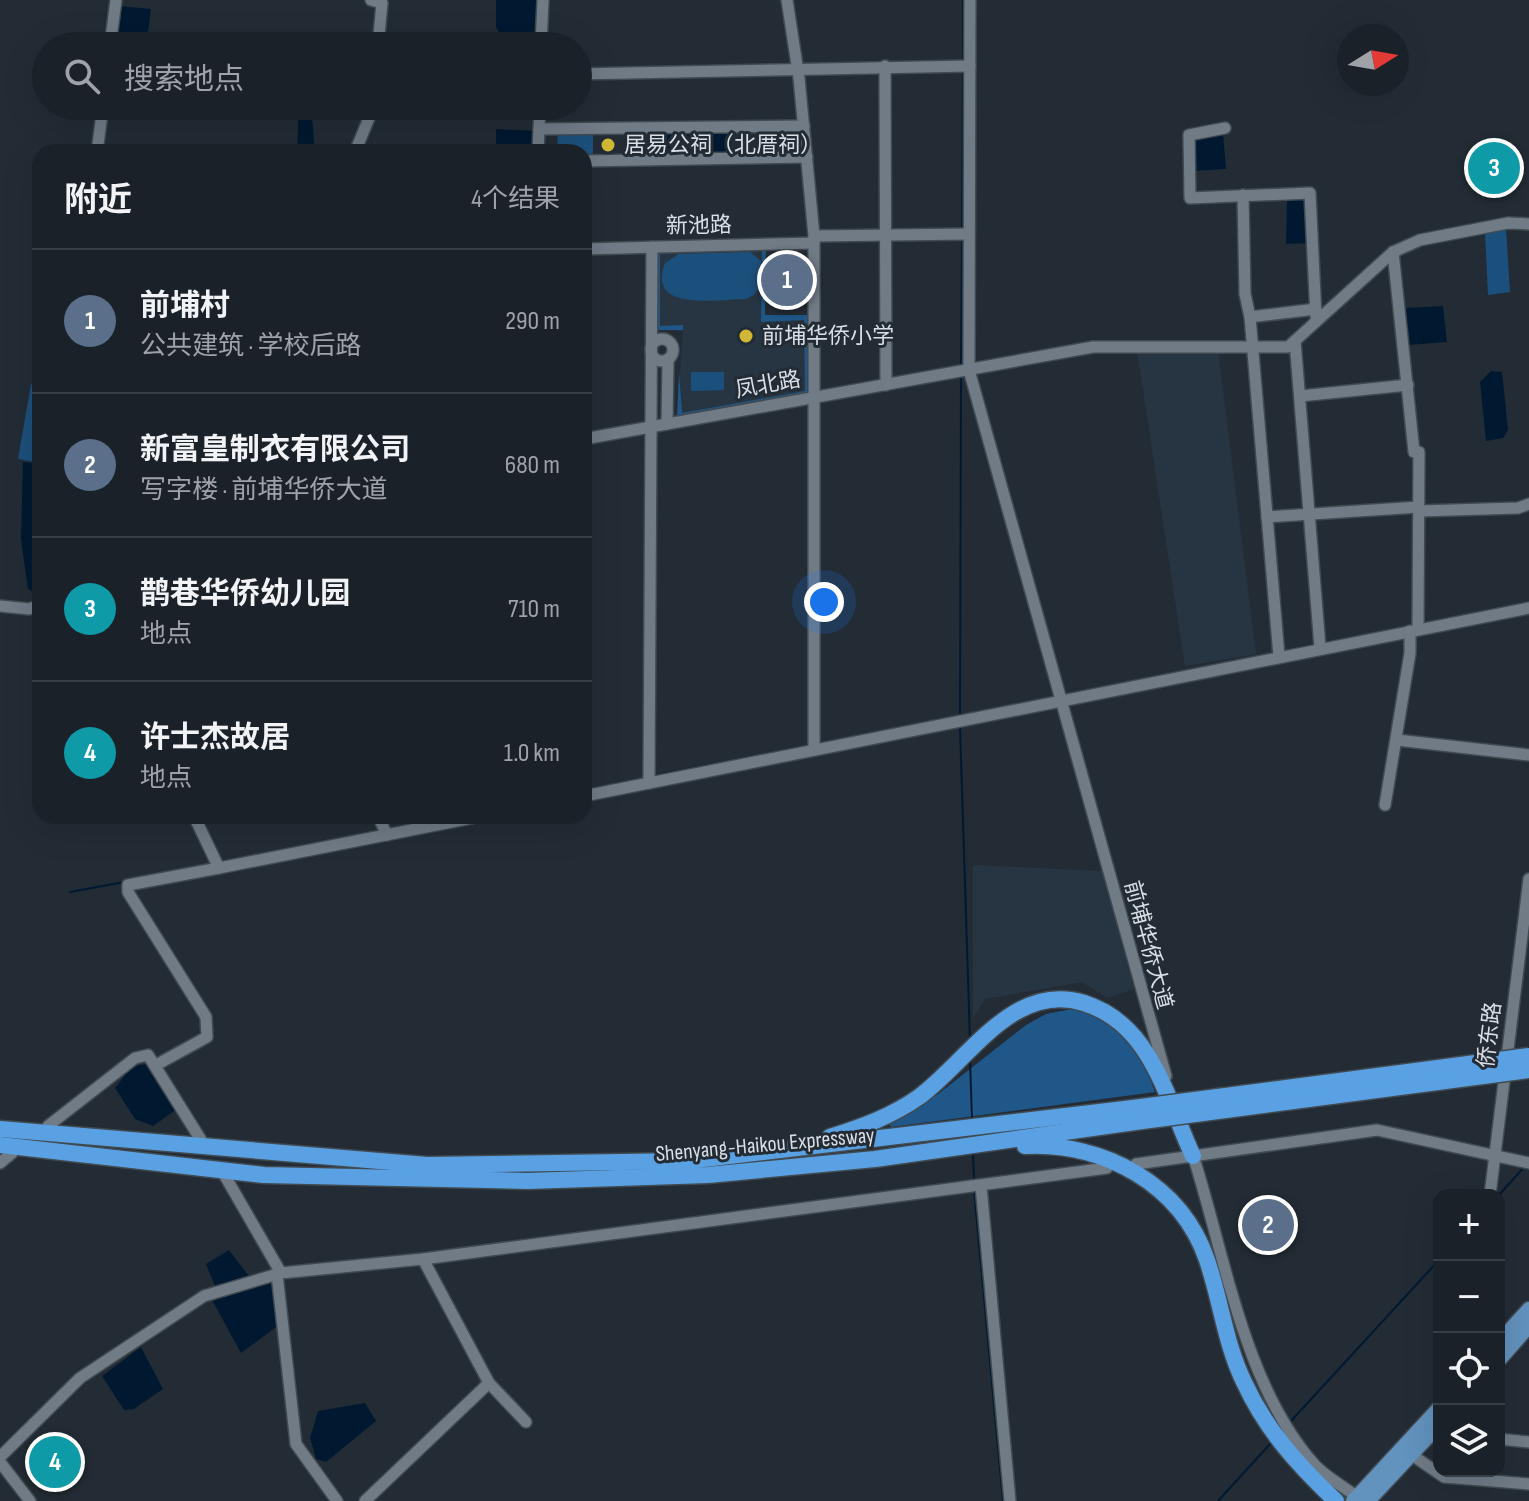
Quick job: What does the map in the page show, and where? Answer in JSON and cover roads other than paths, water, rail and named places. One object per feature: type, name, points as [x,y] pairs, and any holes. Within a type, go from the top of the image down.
[{"type":"highway","points":[[788,1149],[881,1119],[917,1098],[956,1067],[1008,1016],[1044,998],[1086,1004],[1121,1022],[1148,1056],[1193,1156]]},
{"type":"highway","name":"Shenyang-Haikou Expressway","points":[[6,1149],[264,1175],[527,1181],[708,1175],[928,1151],[1134,1115],[1529,1056]]},
{"type":"highway","name":"Shenyang-Haikou Expressway","points":[[0,1129],[427,1165],[687,1161],[1529,1070]]},
{"type":"highway","points":[[928,1151],[1042,1145],[1095,1153],[1134,1171],[1166,1194],[1192,1228],[1206,1259],[1230,1351],[1263,1420],[1293,1459],[1336,1501]]},
{"type":"main road","points":[[1505,1335],[1529,1309]]},
{"type":"main road","points":[[1505,1353],[1529,1326]]},
{"type":"main road","points":[[1359,1500],[1433,1415]]},
{"type":"main road","points":[[1359,1500],[1412,1455],[1433,1432]]},
{"type":"street","points":[[112,32],[116,0]]},
{"type":"street","points":[[371,0],[382,3],[379,32]]},
{"type":"street","points":[[542,32],[543,0]]},
{"type":"street","points":[[787,0],[798,67],[814,240],[814,746]]},
{"type":"street","name":"前埔华侨大道","points":[[970,0],[965,66],[964,371],[1061,697],[1150,1029],[1193,1156],[1245,1332],[1288,1425],[1314,1465],[1359,1500]]},
{"type":"street","points":[[885,66],[886,385]]},
{"type":"street","points":[[592,74],[965,66]]},
{"type":"street","points":[[98,144],[101,120]]},
{"type":"street","points":[[358,144],[368,120]]},
{"type":"street","points":[[538,144],[539,120]]},
{"type":"street","points":[[539,129],[804,126]]},
{"type":"street","points":[[1225,128],[1189,135],[1190,198],[1310,193],[1316,316]]},
{"type":"street","points":[[592,161],[807,157]]},
{"type":"street","points":[[1243,195],[1245,294],[1253,347],[1279,653]]},
{"type":"street","points":[[1320,645],[1295,341],[1316,316],[1393,252],[1420,240],[1508,223],[1529,224]]},
{"type":"street","name":"新池路","points":[[592,249],[964,234]]},
{"type":"street","points":[[649,779],[652,247]]},
{"type":"street","points":[[1385,805],[1416,627],[1419,509],[1419,452],[1414,452],[1393,252]]},
{"type":"street","points":[[1250,317],[1316,316]]},
{"type":"street","points":[[651,350],[656,341],[667,340],[673,348],[668,359],[667,424]]},
{"type":"street","name":"凤北路","points":[[592,438],[1093,347],[1288,347],[1295,341]]},
{"type":"street","points":[[651,350],[657,359],[668,359]]},
{"type":"street","points":[[1300,396],[1408,385]]},
{"type":"street","points":[[1267,517],[1419,509],[1518,508],[1529,504]]},
{"type":"street","points":[[0,606],[32,608]]},
{"type":"street","points":[[592,794],[649,779],[1279,653],[1529,608]]},
{"type":"street","points":[[1397,740],[1529,755]]},
{"type":"street","points":[[198,824],[217,865]]},
{"type":"street","points":[[156,1065],[207,1037],[206,1017],[128,892],[128,885],[383,828],[416,824]]},
{"type":"street","name":"侨东路","points":[[1491,1189],[1529,879]]},
{"type":"street","points":[[48,1126],[135,1058],[148,1055],[201,1140]]},
{"type":"street","points":[[1136,1164],[1377,1130],[1527,1162]]},
{"type":"street","points":[[0,1163],[6,1149]]},
{"type":"street","points":[[30,1501],[0,1460],[80,1378],[204,1296],[279,1273],[423,1259],[1107,1168]]},
{"type":"street","points":[[225,1176],[279,1273],[296,1444],[337,1501]]},
{"type":"street","points":[[977,1187],[1010,1501]]},
{"type":"street","points":[[423,1259],[489,1383],[526,1422]]},
{"type":"street","points":[[365,1501],[489,1383]]},
{"type":"street","points":[[1505,1440],[1529,1442]]},
{"type":"street","points":[[1412,1455],[1444,1477],[1529,1484]]},
{"type":"waterway","points":[[963,0],[963,63]]},
{"type":"waterway","points":[[962,231],[963,69]]},
{"type":"waterway","points":[[961,367],[962,237]]},
{"type":"waterway","points":[[960,715],[961,377]]},
{"type":"waterway","points":[[1421,624],[1529,602]]},
{"type":"waterway","points":[[1323,643],[1415,625]]},
{"type":"waterway","points":[[1283,651],[1316,644]]},
{"type":"waterway","points":[[1064,695],[1273,653]]},
{"type":"waterway","points":[[821,743],[1054,697]]},
{"type":"waterway","points":[[960,727],[970,1041]]},
{"type":"waterway","points":[[652,776],[810,745]]},
{"type":"waterway","points":[[592,788],[646,778]]},
{"type":"waterway","points":[[405,826],[415,824]]},
{"type":"waterway","points":[[70,892],[124,882]]},
{"type":"waterway","points":[[970,1060],[972,1119]]},
{"type":"waterway","points":[[973,1154],[974,1179]]},
{"type":"waterway","points":[[1504,1189],[1525,1166]]},
{"type":"waterway","points":[[974,1190],[1003,1501]]},
{"type":"waterway","points":[[1291,1421],[1438,1261]]},
{"type":"waterway","points":[[1218,1501],[1271,1443]]},
{"type":"place","name":"居易公祠（北厝祠）","points":[[608,145]]},
{"type":"place","name":"鹊巷华侨幼儿园","points":[[1494,168]]},
{"type":"place","name":"前埔村","points":[[787,280]]},
{"type":"place","name":"前埔华侨小学","points":[[746,336]]},
{"type":"place","name":"新富皇制衣有限公司","points":[[1268,1225]]},
{"type":"place","name":"许士杰故居","points":[[55,1462]]}]
